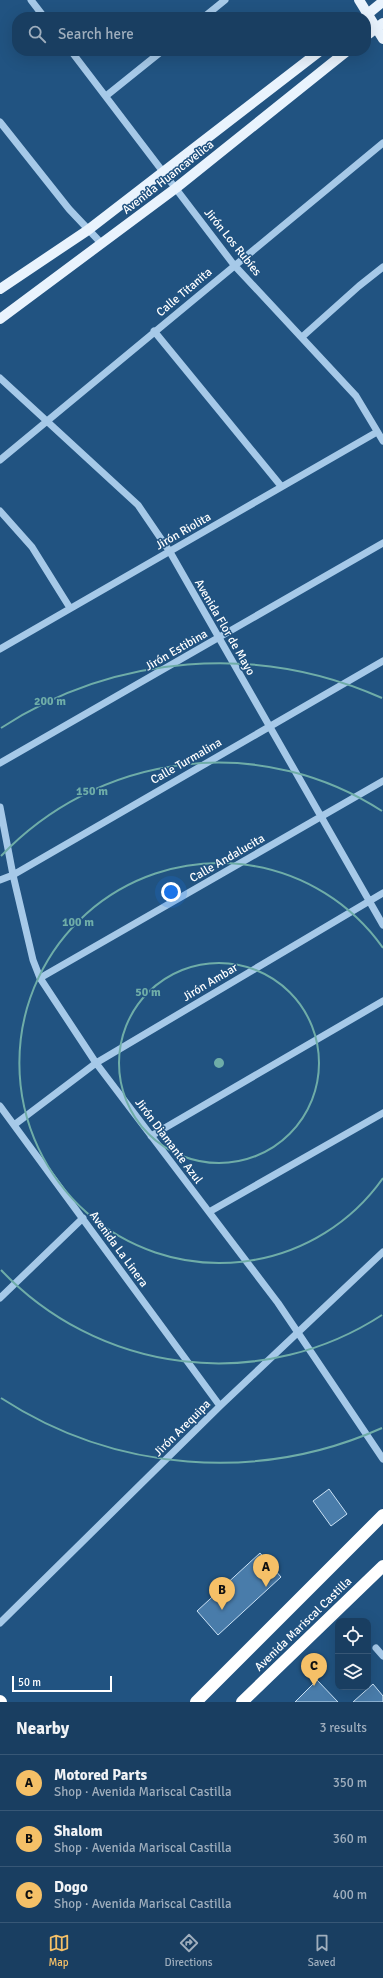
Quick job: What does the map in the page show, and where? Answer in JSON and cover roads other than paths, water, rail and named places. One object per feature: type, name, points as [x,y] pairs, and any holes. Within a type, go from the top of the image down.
[{"type":"highway","name":"Avenida Mariscal Castilla","points":[[196,1702],[383,1515]]},
{"type":"highway","name":"Avenida Mariscal Castilla","points":[[242,1702],[383,1566]]},
{"type":"main road","points":[[359,0],[364,12]]},
{"type":"main road","points":[[370,12],[380,4]]},
{"type":"main road","points":[[371,20],[380,26],[383,39]]},
{"type":"main road","points":[[371,32],[380,26]]},
{"type":"main road","name":"Avenida Huancavelica","points":[[0,289],[88,230],[164,173],[314,56]]},
{"type":"main road","name":"Avenida Huancavelica","points":[[0,319],[176,188],[341,56]]},
{"type":"street","points":[[31,0],[40,12]]},
{"type":"street","points":[[210,12],[225,0]]},
{"type":"street","name":"Jirón Los Rubíes","points":[[75,56],[234,265],[356,396],[383,441]]},
{"type":"street","points":[[106,96],[156,56]]},
{"type":"street","points":[[0,122],[69,209],[102,244]]},
{"type":"street","name":"Calle Titanita","points":[[0,460],[45,421],[383,143]]},
{"type":"street","points":[[302,337],[359,286],[383,268]]},
{"type":"street","points":[[154,331],[281,486]]},
{"type":"street","name":"Avenida Flor de Mayo","points":[[0,378],[138,505],[170,552],[218,639],[322,817],[383,926]]},
{"type":"street","name":"Jirón Riolita","points":[[0,649],[377,432]]},
{"type":"street","points":[[0,511],[32,547],[70,608]]},
{"type":"street","name":"Jirón Estibina","points":[[0,763],[218,639],[383,542]]},
{"type":"street","name":"Calle Turmalina","points":[[0,880],[13,875],[383,661]]},
{"type":"street","name":"Calle Andalucita","points":[[40,978],[383,781]]},
{"type":"street","name":"Jirón Diamante Azul","points":[[0,808],[13,875],[33,960],[40,978],[96,1063],[278,1303],[296,1332],[383,1459]]},
{"type":"street","name":"Jirón Ambar","points":[[14,1125],[96,1063],[383,893]]},
{"type":"street","points":[[151,1136],[383,1001]]},
{"type":"street","name":"Avenida La Linera","points":[[0,1106],[220,1406]]},
{"type":"street","points":[[209,1212],[383,1113]]},
{"type":"street","points":[[0,1298],[83,1218]]},
{"type":"street","name":"Jirón Arequipa","points":[[0,1623],[168,1456],[296,1332],[383,1252]]},
{"type":"street","points":[[376,1648],[383,1656]]},
{"type":"place","name":"Motored Parts","points":[[266,1587]]},
{"type":"place","name":"Shalom","points":[[222,1610]]},
{"type":"place","name":"Dogo","points":[[314,1686]]}]
